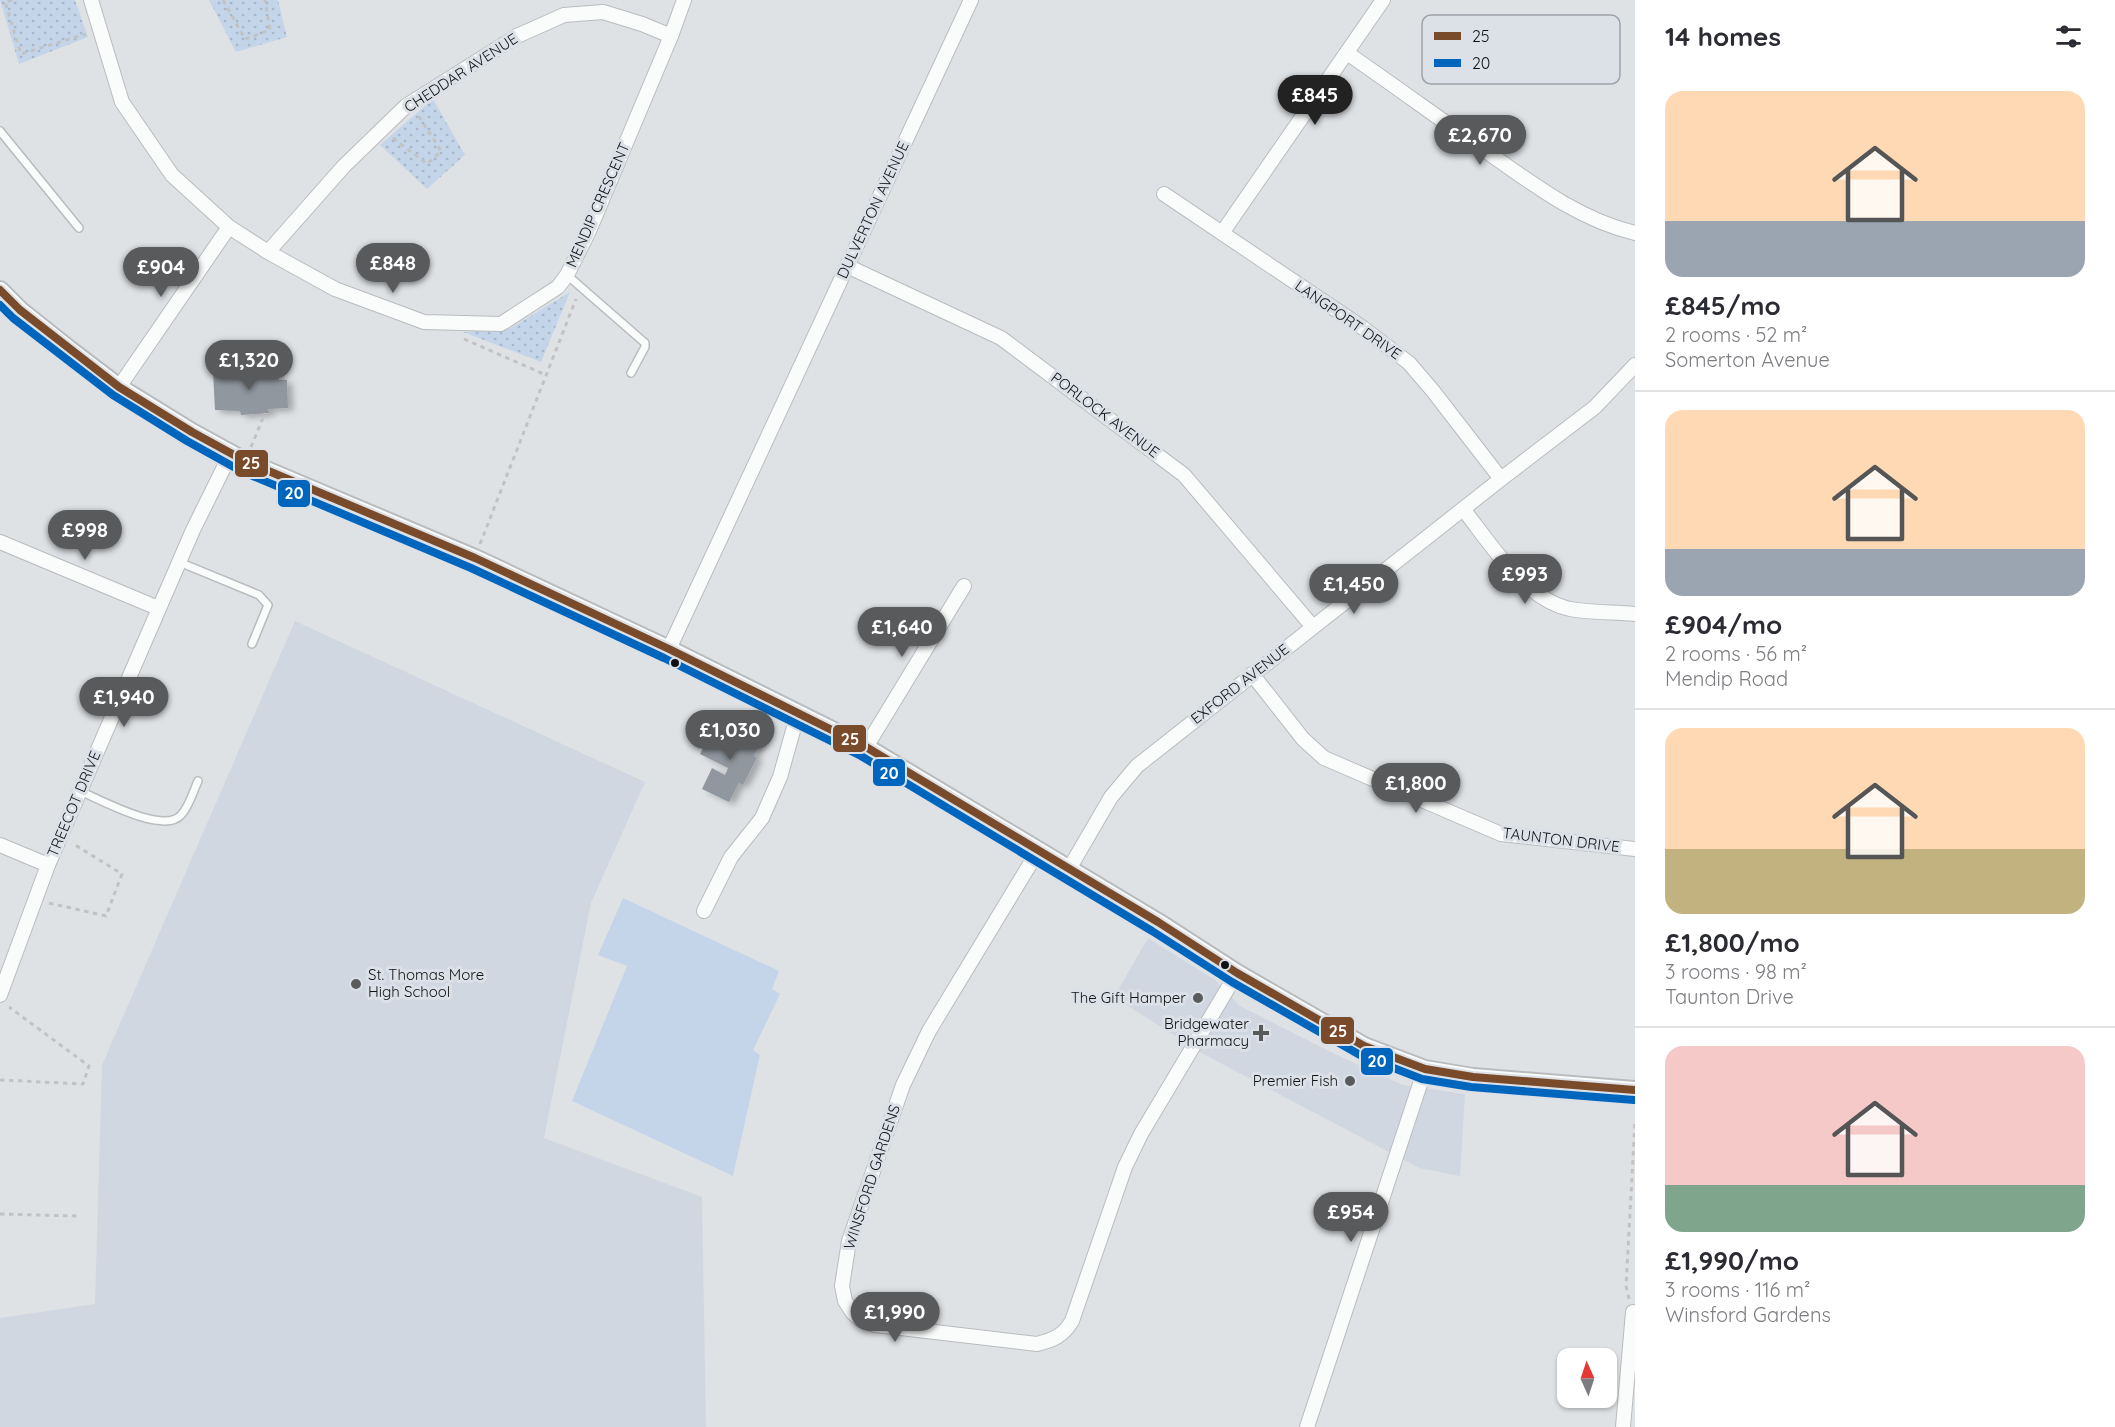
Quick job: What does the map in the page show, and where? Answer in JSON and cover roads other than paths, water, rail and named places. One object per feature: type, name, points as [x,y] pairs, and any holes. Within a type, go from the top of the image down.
[{"type":"street","name":"MENDIP CRESCENT","points":[[96,1],[100,29],[122,102],[172,175],[229,227],[268,252],[335,289],[424,322],[501,324],[558,287],[567,274],[589,231],[684,0]]},
{"type":"street","name":"DULVERTON AVENUE","points":[[669,649],[971,0]]},
{"type":"street","points":[[1222,233],[1383,0]]},
{"type":"street","name":"CHEDDAR AVENUE","points":[[268,252],[344,165],[410,103],[517,36],[564,15],[603,12],[671,36]]},
{"type":"street","points":[[1347,53],[1538,188],[1574,210],[1615,228],[1635,233]]},
{"type":"street","name":"LANGPORT DRIVE","points":[[1164,194],[1363,328],[1409,363],[1433,390],[1501,479]]},
{"type":"street","points":[[119,387],[229,227]]},
{"type":"street","name":"PORLOCK AVENUE","points":[[847,266],[1001,338],[1184,475],[1312,627]]},
{"type":"street","points":[[0,290],[20,310],[119,387],[192,432],[238,457],[475,558],[669,649],[866,747],[1158,922],[1237,973],[1364,1046],[1425,1069],[1473,1077],[1635,1090]]},
{"type":"street","name":"EXFORD AVENUE","points":[[1069,869],[1111,797],[1137,766],[1595,406],[1635,365]]},
{"type":"street","name":"TREECOT DRIVE","points":[[0,995],[34,899],[158,608],[179,562],[238,457]]},
{"type":"street","points":[[1463,509],[1524,584],[1541,598],[1569,609],[1635,614]]},
{"type":"street","points":[[0,542],[158,608]]},
{"type":"street","points":[[866,747],[964,586]]},
{"type":"street","name":"TAUNTON DRIVE","points":[[1252,674],[1303,739],[1324,758],[1501,834],[1635,849]]},
{"type":"street","points":[[704,911],[731,857],[762,818],[780,777],[798,712]]},
{"type":"street","points":[[0,845],[48,865]]},
{"type":"street","name":"WINSFORD GARDENS","points":[[1038,851],[928,1031],[903,1085],[849,1241],[842,1286],[845,1301],[861,1320],[875,1325],[1037,1344],[1053,1340],[1065,1332],[1072,1321],[1125,1167],[1141,1134],[1237,973]]},
{"type":"street","points":[[1307,1427],[1425,1069]]},
{"type":"street","points":[[1623,1427],[1633,1312]]},
{"type":"lane","points":[[0,131],[79,228]]},
{"type":"lane","points":[[567,274],[645,343],[631,373]]},
{"type":"lane","points":[[179,562],[259,595],[268,605],[252,644]]},
{"type":"lane","points":[[80,791],[144,818],[175,820],[181,816],[198,781]]},
{"type":"place","name":"St. Thomas More High School","points":[[356,984]]},
{"type":"place","name":"The Gift Hamper","points":[[1198,998]]},
{"type":"place","name":"Bridgewater Pharmacy","points":[[1261,1033]]},
{"type":"place","name":"Premier Fish","points":[[1350,1081]]}]
